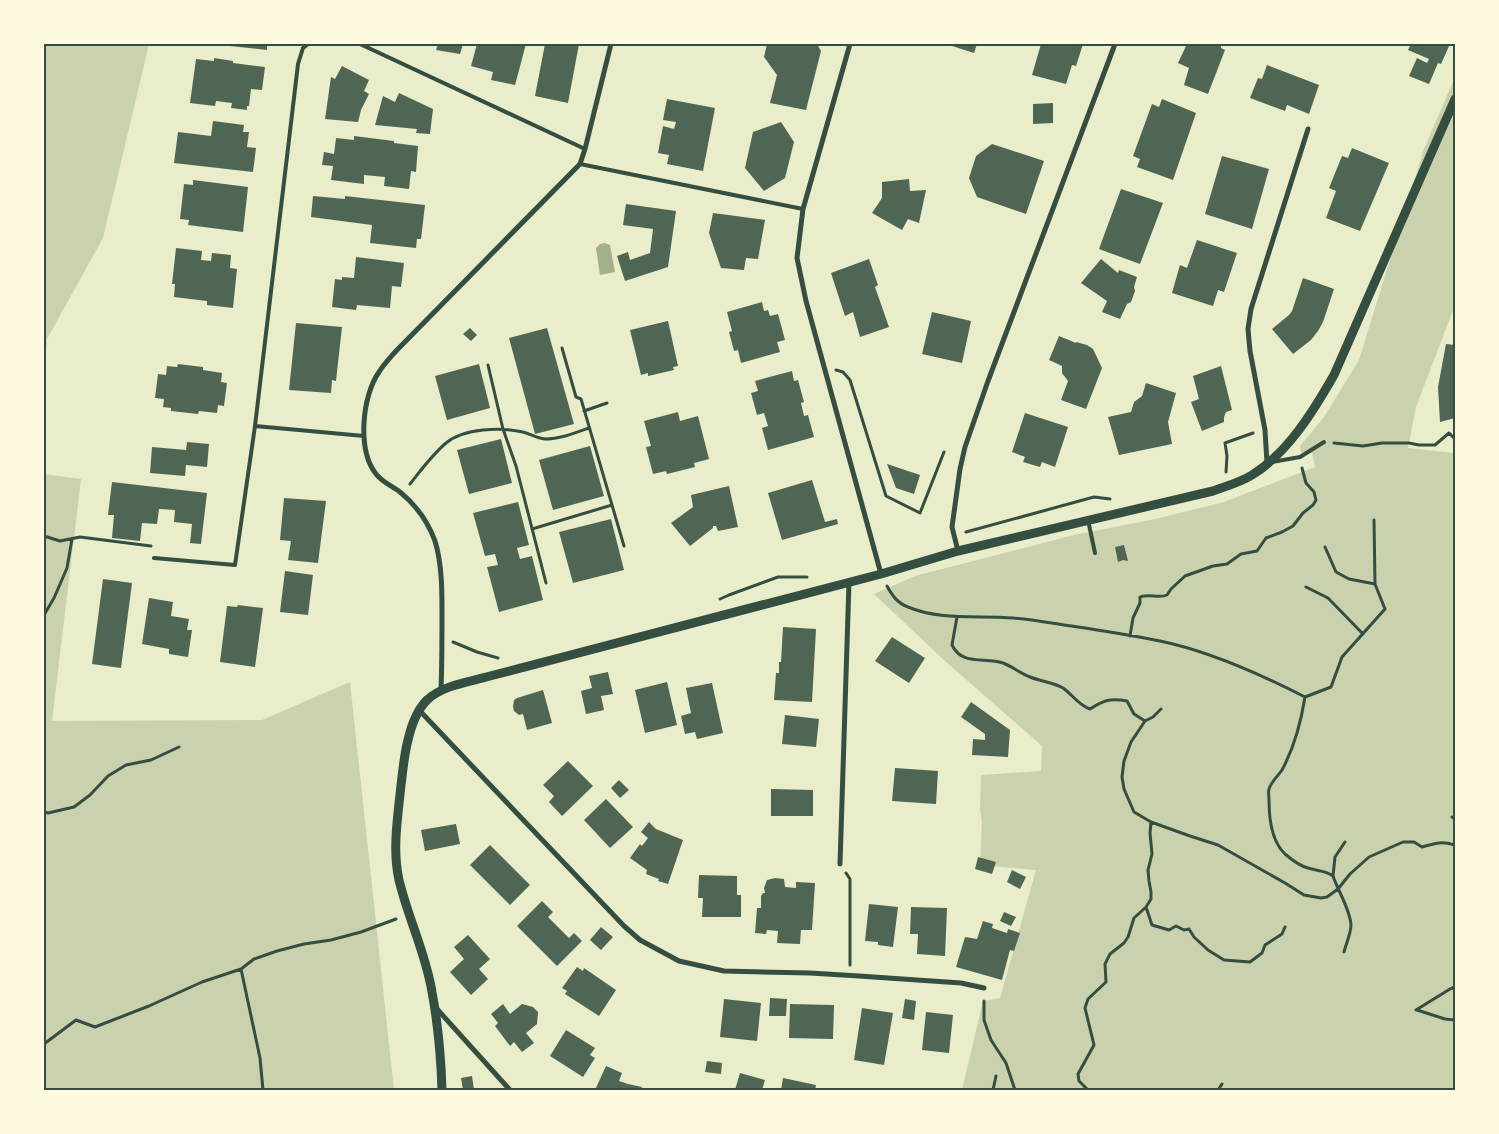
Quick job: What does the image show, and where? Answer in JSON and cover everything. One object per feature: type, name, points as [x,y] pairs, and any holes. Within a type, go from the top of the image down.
[{"type":"street","points":[[441,690],[442,604],[440,566],[435,542],[418,510],[402,494],[376,474],[369,463],[364,436],[365,414],[369,393],[378,372],[396,351],[580,164],[611,44]]},
{"type":"street","points":[[850,44],[803,208],[798,258],[806,301],[882,574]]},
{"type":"street","points":[[958,552],[952,527],[965,447],[1115,44]]},
{"type":"street","points":[[442,1090],[432,991],[424,959],[398,878],[396,863],[400,801],[408,740],[419,710],[427,700],[441,690],[499,673],[882,574],[958,552],[1213,491],[1253,475],[1279,452],[1298,429],[1315,408],[1334,375],[1455,99]]},
{"type":"street","points":[[1268,463],[1265,430],[1250,351],[1248,329],[1251,309],[1308,129]]},
{"type":"street","points":[[840,864],[849,582]]},
{"type":"street","points":[[419,710],[624,926],[640,940],[679,961],[724,972],[810,973],[859,976],[961,983],[984,988]]},
{"type":"street","points":[[434,1007],[510,1090]]},
{"type":"lane","points":[[154,558],[235,565],[255,426],[298,64],[303,48],[308,44]]},
{"type":"lane","points":[[360,44],[585,149]]},
{"type":"lane","points":[[580,164],[803,208]]},
{"type":"lane","points":[[255,426],[364,436]]},
{"type":"lane","points":[[1268,463],[1300,457],[1324,442]]},
{"type":"lane","points":[[1088,520],[1095,553]]},
{"type":"path","points":[[562,348],[576,397],[581,399],[624,546]]},
{"type":"path","points":[[488,365],[546,583]]},
{"type":"path","points":[[824,366],[843,372],[850,380],[886,496],[920,513],[944,452]]},
{"type":"path","points":[[584,411],[607,402]]},
{"type":"path","points":[[402,494],[446,443],[470,432],[504,429],[547,439],[561,437],[589,428]]},
{"type":"path","points":[[1324,442],[1363,446],[1382,443],[1409,443],[1418,446],[1435,445],[1449,433],[1455,439]]},
{"type":"path","points":[[1130,636],[1133,618],[1140,604],[1140,597],[1145,595],[1164,597],[1185,576],[1213,566],[1227,564],[1241,554],[1257,551],[1266,538],[1293,526],[1303,513],[1313,505],[1316,500],[1314,492],[1306,483],[1300,457]]},
{"type":"path","points":[[532,529],[612,505]]},
{"type":"path","points":[[882,574],[893,597],[906,606],[923,612],[957,617],[1045,621],[1161,641],[1200,651],[1284,686],[1305,697],[1331,687],[1342,657],[1385,609],[1375,584],[1374,520]]},
{"type":"path","points":[[44,536],[60,541],[80,537],[152,546],[154,558]]},
{"type":"path","points":[[44,615],[54,598],[67,568],[72,539]]},
{"type":"path","points":[[1325,547],[1336,572],[1348,579],[1375,584]]},
{"type":"path","points":[[1306,587],[1328,598],[1363,634]]},
{"type":"path","points":[[957,617],[952,645],[959,655],[972,660],[993,660],[1010,666],[1022,674],[1062,688],[1083,707],[1090,709],[1103,701],[1114,699],[1127,701],[1134,714],[1145,720]]},
{"type":"path","points":[[1305,697],[1301,719],[1292,747],[1282,770],[1268,790],[1269,816],[1278,845],[1284,852],[1296,863],[1333,876]]},
{"type":"path","points":[[1161,709],[1153,717],[1145,720],[1131,742],[1124,761],[1122,777],[1124,789],[1134,812],[1151,822],[1218,845],[1304,895],[1321,898],[1327,897],[1338,889],[1350,874],[1369,857],[1403,842],[1414,842],[1422,847],[1434,842],[1455,844]]},
{"type":"path","points":[[44,812],[48,813],[74,807],[90,795],[108,776],[126,765],[151,760],[179,746]]},
{"type":"path","points":[[1088,1090],[1079,1081],[1078,1074],[1094,1045],[1085,1008],[1088,998],[1106,982],[1105,964],[1110,954],[1124,943],[1134,918],[1146,907],[1151,899],[1148,870],[1152,854],[1151,822]]},
{"type":"path","points":[[1344,952],[1351,925],[1345,904],[1333,876],[1334,858],[1345,842]]},
{"type":"path","points":[[840,864],[850,879],[850,969],[859,976]]},
{"type":"path","points":[[1146,907],[1152,925],[1169,930],[1176,926],[1184,930],[1189,929],[1194,937],[1208,950],[1224,960],[1250,962],[1262,954],[1266,944],[1282,934],[1285,927]]},
{"type":"path","points":[[44,1044],[76,1020],[95,1027],[149,1006],[202,982],[241,969],[254,960],[277,951],[331,940],[409,916]]},
{"type":"path","points":[[241,969],[260,1058],[263,1090]]},
{"type":"path","points":[[1455,987],[1416,1010],[1444,1019],[1455,1020]]},
{"type":"path","points":[[984,988],[984,1020],[991,1040],[1006,1063],[1015,1090]]},
{"type":"path","points":[[992,1090],[996,1076]]},
{"type":"path","points":[[1218,1090],[1222,1084]]},
{"type":"shaded area","points":[[44,44],[149,44],[103,238],[47,339],[44,369]]},
{"type":"shaded area","points":[[1455,77],[1455,305],[1416,407],[1408,448],[1455,453],[1455,1090],[962,1090],[983,1001],[1000,998],[1036,870],[980,865],[982,821],[980,810],[981,775],[1041,771],[1042,746],[946,662],[874,594],[915,576],[1074,535],[1155,519],[1224,502],[1315,467],[1312,453],[1301,453],[1300,446],[1324,417],[1359,360],[1424,149]]},
{"type":"shaded area","points":[[600,244],[610,245],[615,272],[600,275],[596,248]]},
{"type":"shaded area","points":[[44,474],[81,479],[52,721],[262,720],[350,682],[394,1090],[44,1090]]},
{"type":"building","points":[[230,44],[267,44],[267,50],[230,46]]},
{"type":"building","points":[[438,44],[463,44],[460,54],[436,50]]},
{"type":"building","points":[[477,44],[526,44],[515,85],[491,80],[493,72],[471,66]]},
{"type":"building","points":[[545,44],[579,44],[568,103],[535,96]]},
{"type":"building","points":[[767,44],[817,44],[821,51],[806,110],[770,103],[777,75],[764,57]]},
{"type":"building","points":[[946,44],[977,44],[974,53]]},
{"type":"building","points":[[1041,44],[1083,44],[1076,66],[1072,65],[1066,84],[1032,75]]},
{"type":"building","points":[[1187,44],[1221,44],[1221,48],[1225,50],[1208,94],[1184,85],[1189,68],[1178,63]]},
{"type":"building","points":[[1411,44],[1450,44],[1441,64],[1438,63],[1429,84],[1409,76],[1417,58],[1427,63],[1429,59],[1408,50]]},
{"type":"building","points":[[214,58],[233,61],[233,63],[265,67],[262,90],[251,89],[247,110],[231,108],[232,103],[216,101],[215,106],[190,103],[196,59],[214,61]]},
{"type":"building","points":[[1267,65],[1319,85],[1309,114],[1287,105],[1285,111],[1250,98],[1258,78],[1262,79]]},
{"type":"building","points":[[342,66],[369,80],[364,91],[369,94],[361,110],[358,122],[325,119],[331,77],[335,79]]},
{"type":"building","points":[[399,93],[433,109],[430,134],[416,133],[417,129],[375,125],[383,96],[395,102]]},
{"type":"building","points":[[667,99],[715,108],[703,171],[667,164],[669,155],[658,153],[663,126],[674,129],[676,122],[663,120]]},
{"type":"building","points":[[1162,99],[1196,113],[1173,180],[1137,167],[1140,159],[1133,156],[1152,104],[1159,107]]},
{"type":"building","points":[[1053,103],[1053,123],[1033,124],[1033,104]]},
{"type":"building","points":[[213,121],[244,125],[243,132],[249,132],[247,147],[256,148],[253,172],[174,163],[178,132],[211,136]]},
{"type":"building","points":[[781,122],[794,142],[785,178],[764,191],[745,168],[753,132]]},
{"type":"building","points":[[354,136],[418,146],[416,172],[411,171],[409,189],[384,186],[385,177],[364,175],[364,184],[331,180],[333,166],[322,165],[324,152],[334,154],[336,138],[354,140]]},
{"type":"building","points":[[992,144],[1044,161],[1026,214],[977,197],[969,178],[976,156]]},
{"type":"building","points":[[1352,148],[1389,163],[1360,231],[1326,218],[1336,191],[1329,188],[1342,156],[1348,158]]},
{"type":"building","points":[[1222,156],[1269,169],[1252,229],[1205,214]]},
{"type":"building","points":[[909,179],[910,191],[926,190],[919,223],[908,219],[902,230],[872,213],[882,198],[882,182]]},
{"type":"building","points":[[193,180],[248,187],[243,232],[188,225],[189,220],[180,219],[184,184],[193,185]]},
{"type":"building","points":[[1121,189],[1163,203],[1140,264],[1099,249]]},
{"type":"building","points":[[313,196],[345,199],[345,196],[425,205],[421,239],[417,239],[416,248],[370,243],[372,225],[311,217]]},
{"type":"building","points":[[626,204],[676,211],[668,267],[625,281],[617,256],[628,252],[630,260],[650,253],[653,229],[623,225]]},
{"type":"building","points":[[713,213],[765,220],[758,259],[746,258],[744,270],[721,268],[709,233]]},
{"type":"building","points":[[1197,240],[1237,253],[1224,292],[1218,290],[1213,306],[1172,293],[1180,265],[1187,268]]},
{"type":"building","points":[[176,248],[202,251],[201,260],[211,261],[212,253],[231,255],[230,268],[237,269],[233,308],[207,305],[207,301],[174,297],[175,284],[172,284]]},
{"type":"building","points":[[356,257],[404,263],[401,287],[392,286],[390,308],[357,305],[356,310],[332,307],[335,279],[342,280],[342,277],[354,278]]},
{"type":"building","points":[[869,259],[878,285],[875,287],[889,327],[860,337],[853,312],[845,316],[831,273]]},
{"type":"building","points":[[1101,259],[1118,273],[1119,270],[1137,277],[1131,302],[1127,304],[1120,319],[1102,312],[1107,301],[1081,283]]},
{"type":"building","points":[[1303,278],[1334,289],[1318,331],[1311,340],[1293,354],[1272,329],[1292,311]]},
{"type":"building","points":[[762,302],[764,311],[768,310],[770,316],[778,314],[785,340],[777,342],[780,352],[741,363],[738,350],[734,351],[729,332],[732,331],[727,312]]},
{"type":"building","points":[[932,312],[971,321],[962,363],[922,354]]},
{"type":"building","points":[[668,321],[678,366],[673,367],[674,370],[648,376],[648,373],[641,375],[630,330]]},
{"type":"building","points":[[296,323],[342,327],[336,381],[332,380],[331,393],[289,390]]},
{"type":"building","points":[[470,328],[477,335],[471,341],[463,334]]},
{"type":"building","points":[[547,328],[574,424],[535,434],[509,338]]},
{"type":"building","points":[[1059,336],[1087,345],[1093,349],[1102,368],[1086,409],[1061,400],[1068,381],[1062,373],[1062,366],[1049,360]]},
{"type":"building","points":[[1446,344],[1455,345],[1455,418],[1440,422],[1438,387]]},
{"type":"building","points":[[178,364],[203,367],[203,370],[222,373],[221,382],[227,383],[224,406],[218,405],[217,413],[199,411],[198,414],[171,411],[171,408],[163,407],[164,399],[155,398],[158,374],[166,375],[167,366],[177,367]]},
{"type":"building","points":[[479,364],[490,408],[447,420],[435,376]]},
{"type":"building","points":[[1221,366],[1232,410],[1226,412],[1224,422],[1202,431],[1191,402],[1199,399],[1193,376]]},
{"type":"building","points":[[792,371],[794,381],[798,380],[804,402],[801,403],[804,416],[808,415],[814,437],[768,450],[762,428],[768,426],[764,413],[757,415],[751,393],[758,391],[755,381]]},
{"type":"building","points":[[1146,383],[1176,393],[1168,422],[1172,444],[1119,455],[1108,417],[1131,412],[1134,402],[1142,396]]},
{"type":"building","points":[[678,412],[680,421],[698,416],[709,459],[694,463],[695,467],[667,474],[666,471],[653,474],[646,447],[651,446],[644,421]]},
{"type":"building","points":[[1025,413],[1068,427],[1055,467],[1042,462],[1040,467],[1023,462],[1025,457],[1012,452]]},
{"type":"building","points":[[501,439],[512,483],[469,494],[457,450]]},
{"type":"building","points":[[187,442],[209,444],[207,467],[186,465],[185,476],[150,473],[152,447],[186,450]]},
{"type":"building","points":[[590,446],[604,496],[553,510],[539,460]]},
{"type":"building","points":[[887,464],[920,475],[914,494],[896,488]]},
{"type":"building","points":[[812,480],[825,522],[837,519],[838,524],[782,540],[768,493]]},
{"type":"building","points":[[112,482],[207,493],[201,544],[190,543],[192,524],[174,522],[175,510],[159,509],[157,524],[142,523],[140,541],[112,538],[114,515],[108,515]]},
{"type":"building","points":[[729,486],[738,527],[718,531],[716,526],[713,526],[713,528],[690,546],[671,523],[693,507],[691,495]]},
{"type":"building","points":[[284,498],[326,501],[318,563],[288,560],[291,541],[280,540]]},
{"type":"building","points":[[518,502],[529,545],[517,548],[520,559],[532,556],[543,600],[499,612],[487,567],[498,565],[495,554],[485,556],[473,513]]},
{"type":"building","points":[[611,519],[624,570],[573,583],[559,532]]},
{"type":"building","points":[[1124,545],[1128,561],[1118,562],[1115,547]]},
{"type":"building","points":[[285,571],[313,575],[308,615],[280,612]]},
{"type":"building","points":[[103,579],[132,583],[121,668],[92,664]]},
{"type":"building","points":[[149,598],[173,602],[171,616],[189,619],[187,630],[192,630],[188,657],[169,654],[169,649],[142,644]]},
{"type":"building","points":[[238,605],[263,608],[255,667],[220,662],[227,606],[237,607]]},
{"type":"building","points":[[783,627],[816,629],[812,702],[774,700],[776,673],[779,673],[779,662],[781,662]]},
{"type":"building","points":[[892,637],[925,658],[909,683],[875,661]]},
{"type":"building","points":[[608,672],[613,694],[601,696],[604,710],[586,714],[581,691],[592,688],[589,676]]},
{"type":"building","points":[[667,682],[677,725],[645,733],[635,690]]},
{"type":"building","points":[[712,683],[723,733],[697,739],[695,732],[685,734],[681,716],[691,713],[686,688]]},
{"type":"building","points":[[543,690],[552,723],[527,730],[523,714],[519,715],[514,711],[514,700]]},
{"type":"building","points":[[971,702],[1010,730],[1008,757],[972,755],[973,739],[985,740],[985,734],[961,717]]},
{"type":"building","points":[[785,715],[819,719],[816,747],[782,744]]},
{"type":"building","points":[[568,761],[593,786],[562,816],[549,802],[554,796],[543,785]]},
{"type":"building","points":[[895,768],[938,771],[936,804],[892,801]]},
{"type":"building","points":[[619,780],[629,790],[620,798],[611,788]]},
{"type":"building","points":[[771,789],[813,790],[813,816],[771,816]]},
{"type":"building","points":[[606,799],[633,827],[610,848],[584,820]]},
{"type":"building","points":[[649,822],[656,829],[683,840],[668,884],[646,874],[647,870],[630,858],[640,844],[642,846],[648,838],[641,832]]},
{"type":"building","points":[[456,824],[460,844],[425,851],[421,830]]},
{"type":"building","points":[[490,845],[530,885],[510,905],[470,865]]},
{"type":"building","points":[[978,857],[996,862],[992,874],[975,869]]},
{"type":"building","points":[[1012,870],[1026,877],[1020,889],[1007,882]]},
{"type":"building","points":[[699,875],[737,876],[737,895],[741,895],[741,917],[702,917],[703,898],[698,898]]},
{"type":"building","points":[[775,878],[784,879],[785,887],[796,888],[796,882],[815,883],[812,930],[801,930],[800,944],[777,943],[778,931],[767,930],[766,934],[755,933],[757,908],[761,908],[761,896],[765,893],[764,888],[767,880]]},
{"type":"building","points":[[542,901],[553,912],[548,917],[569,938],[574,933],[582,941],[557,966],[517,926]]},
{"type":"building","points":[[869,904],[898,907],[893,947],[878,945],[878,942],[865,941]]},
{"type":"building","points":[[911,907],[947,908],[945,956],[917,954],[918,934],[910,934]]},
{"type":"building","points":[[1004,912],[1016,917],[1011,926],[1000,921]]},
{"type":"building","points":[[983,921],[993,924],[992,928],[1007,933],[1008,929],[1020,933],[1014,951],[1010,950],[1002,980],[956,967],[965,937],[977,939]]},
{"type":"building","points":[[601,927],[613,937],[601,950],[590,940]]},
{"type":"building","points":[[468,935],[490,959],[479,969],[488,979],[471,995],[450,972],[464,959],[454,947]]},
{"type":"building","points":[[577,967],[583,971],[584,968],[616,990],[599,1016],[565,994],[567,991],[562,988]]},
{"type":"building","points":[[770,998],[787,999],[786,1016],[769,1016]]},
{"type":"building","points":[[724,999],[761,1003],[757,1041],[720,1037]]},
{"type":"building","points":[[905,999],[916,1001],[914,1020],[902,1018]]},
{"type":"building","points":[[503,1004],[510,1014],[522,1004],[533,1007],[538,1012],[537,1024],[526,1033],[534,1043],[522,1052],[514,1042],[510,1046],[495,1026],[498,1023],[491,1014]]},
{"type":"building","points":[[790,1004],[834,1005],[833,1039],[789,1038]]},
{"type":"building","points":[[862,1008],[893,1013],[884,1065],[854,1060]]},
{"type":"building","points":[[926,1012],[953,1015],[949,1053],[922,1050]]},
{"type":"building","points":[[566,1030],[595,1048],[590,1055],[595,1058],[583,1077],[550,1056]]},
{"type":"building","points":[[707,1061],[722,1063],[721,1074],[705,1072]]},
{"type":"building","points":[[606,1066],[622,1073],[619,1081],[642,1087],[641,1090],[595,1090]]},
{"type":"building","points":[[740,1073],[765,1080],[762,1090],[735,1090]]},
{"type":"building","points":[[472,1076],[474,1090],[463,1090],[461,1078]]},
{"type":"building","points":[[783,1078],[816,1085],[815,1090],[781,1090]]}]
